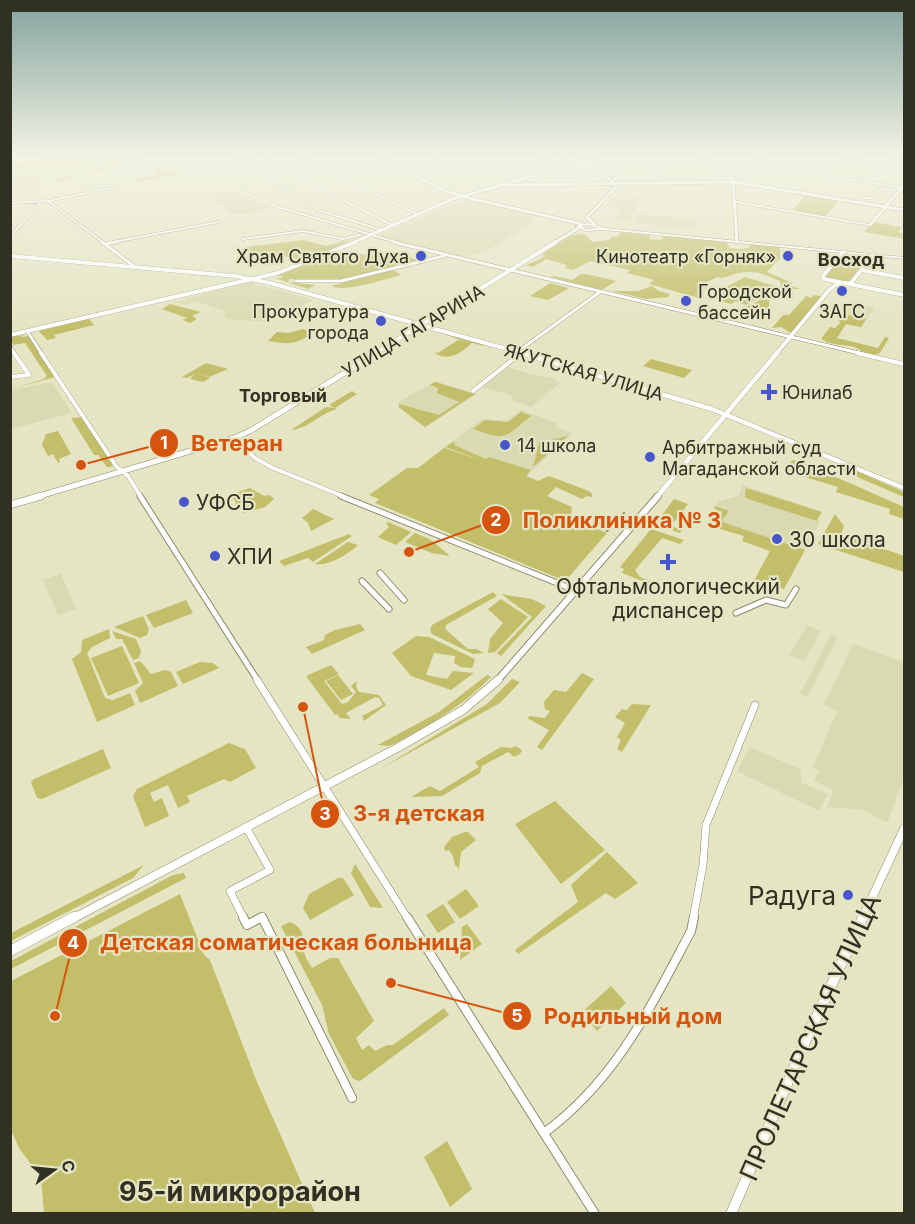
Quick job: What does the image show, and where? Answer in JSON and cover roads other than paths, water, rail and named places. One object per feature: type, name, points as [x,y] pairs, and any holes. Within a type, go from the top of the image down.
[{"type":"main road","points":[[10,335],[285,271],[417,214]]},
{"type":"main road","points":[[548,214],[566,218],[577,229]]},
{"type":"main road","points":[[736,214],[737,242]]},
{"type":"main road","points":[[572,222],[593,228]]},
{"type":"main road","points":[[577,229],[584,224]]},
{"type":"main road","points":[[577,229],[605,229],[851,251],[904,258]]},
{"type":"main road","name":"УЛИЦА ГАГАРИНА","points":[[10,505],[234,438],[260,425],[577,229]]},
{"type":"street","points":[[10,237],[31,214]]},
{"type":"street","points":[[65,214],[135,267]]},
{"type":"street","points":[[300,214],[368,236],[904,364]]},
{"type":"street","points":[[331,214],[381,230]]},
{"type":"street","points":[[371,214],[392,225]]},
{"type":"street","points":[[590,214],[588,216],[593,228]]},
{"type":"street","points":[[807,214],[870,225],[879,214]]},
{"type":"street","points":[[584,224],[590,220]]},
{"type":"street","points":[[105,244],[218,222]]},
{"type":"street","points":[[243,239],[303,231],[343,239],[362,234]]},
{"type":"street","points":[[824,279],[827,271],[843,252]]},
{"type":"street","points":[[296,281],[341,281],[446,255]]},
{"type":"street","points":[[10,951],[433,729],[476,700],[525,653],[829,290],[837,284],[851,283],[873,255]]},
{"type":"street","name":"ЯКУТСКАЯ УЛИЦА","points":[[10,256],[255,279],[519,352],[727,414],[904,488]]},
{"type":"street","points":[[861,270],[904,278]]},
{"type":"street","points":[[270,283],[269,278],[285,271]]},
{"type":"street","points":[[225,286],[238,280],[234,276]]},
{"type":"street","points":[[824,279],[904,295]]},
{"type":"street","points":[[824,279],[829,282],[829,290]]},
{"type":"street","points":[[473,391],[519,352],[600,292]]},
{"type":"street","points":[[27,331],[116,466],[128,476],[595,1214]]},
{"type":"street","points":[[11,376],[29,375],[12,349]]},
{"type":"street","points":[[234,438],[255,458],[273,468],[577,591]]},
{"type":"street","points":[[380,573],[404,600]]},
{"type":"street","points":[[362,581],[389,609]]},
{"type":"street","points":[[736,613],[764,600],[773,599],[786,605],[796,589]]},
{"type":"street","points":[[544,1133],[588,1096],[635,1035],[691,931],[703,865],[706,825],[755,705]]},
{"type":"street","points":[[246,827],[270,870],[230,891],[247,925],[262,917],[352,1098]]},
{"type":"street","name":"ПРОЛЕТАРСКАЯ УЛИЦА","points":[[731,1214],[805,1042],[904,829]]},
{"type":"waterway","points":[[616,522],[624,513]]},
{"type":"waterway","points":[[607,531],[614,524]]},
{"type":"place","name":"Храм Святого Духа","points":[[421,256]]},
{"type":"place","name":"Кинотеатр «Горняк»","points":[[788,256]]},
{"type":"place","name":"ЗАГС","points":[[842,291]]},
{"type":"place","name":"Городской бассейн","points":[[686,301]]},
{"type":"place","name":"Прокуратура города","points":[[381,321]]},
{"type":"place","name":"Юнилаб","points":[[769,392]]},
{"type":"place","name":"14 школа","points":[[505,445]]},
{"type":"place","name":"Арбитражный суд Магаданской области","points":[[650,457]]},
{"type":"place","name":"Ветеран","points":[[81,465]]},
{"type":"place","name":"УФСБ","points":[[184,502]]},
{"type":"place","name":"30 школа","points":[[777,539]]},
{"type":"place","name":"Поликлиника № 3","points":[[409,552]]},
{"type":"place","name":"ХПИ","points":[[215,556]]},
{"type":"place","name":"Офтальмологический диспансер","points":[[668,562]]},
{"type":"place","name":"3-я детская","points":[[303,707]]},
{"type":"place","name":"Радуга","points":[[848,895]]},
{"type":"place","name":"Родильный дом","points":[[391,983]]},
{"type":"place","name":"Детская соматическая больница","points":[[55,1016]]},
{"type":"district","name":"Восход","points":[[851,259]]},
{"type":"district","name":"Торговый","points":[[283,395]]},
{"type":"district","name":"95-й микрорайон","points":[[240,1191]]}]
